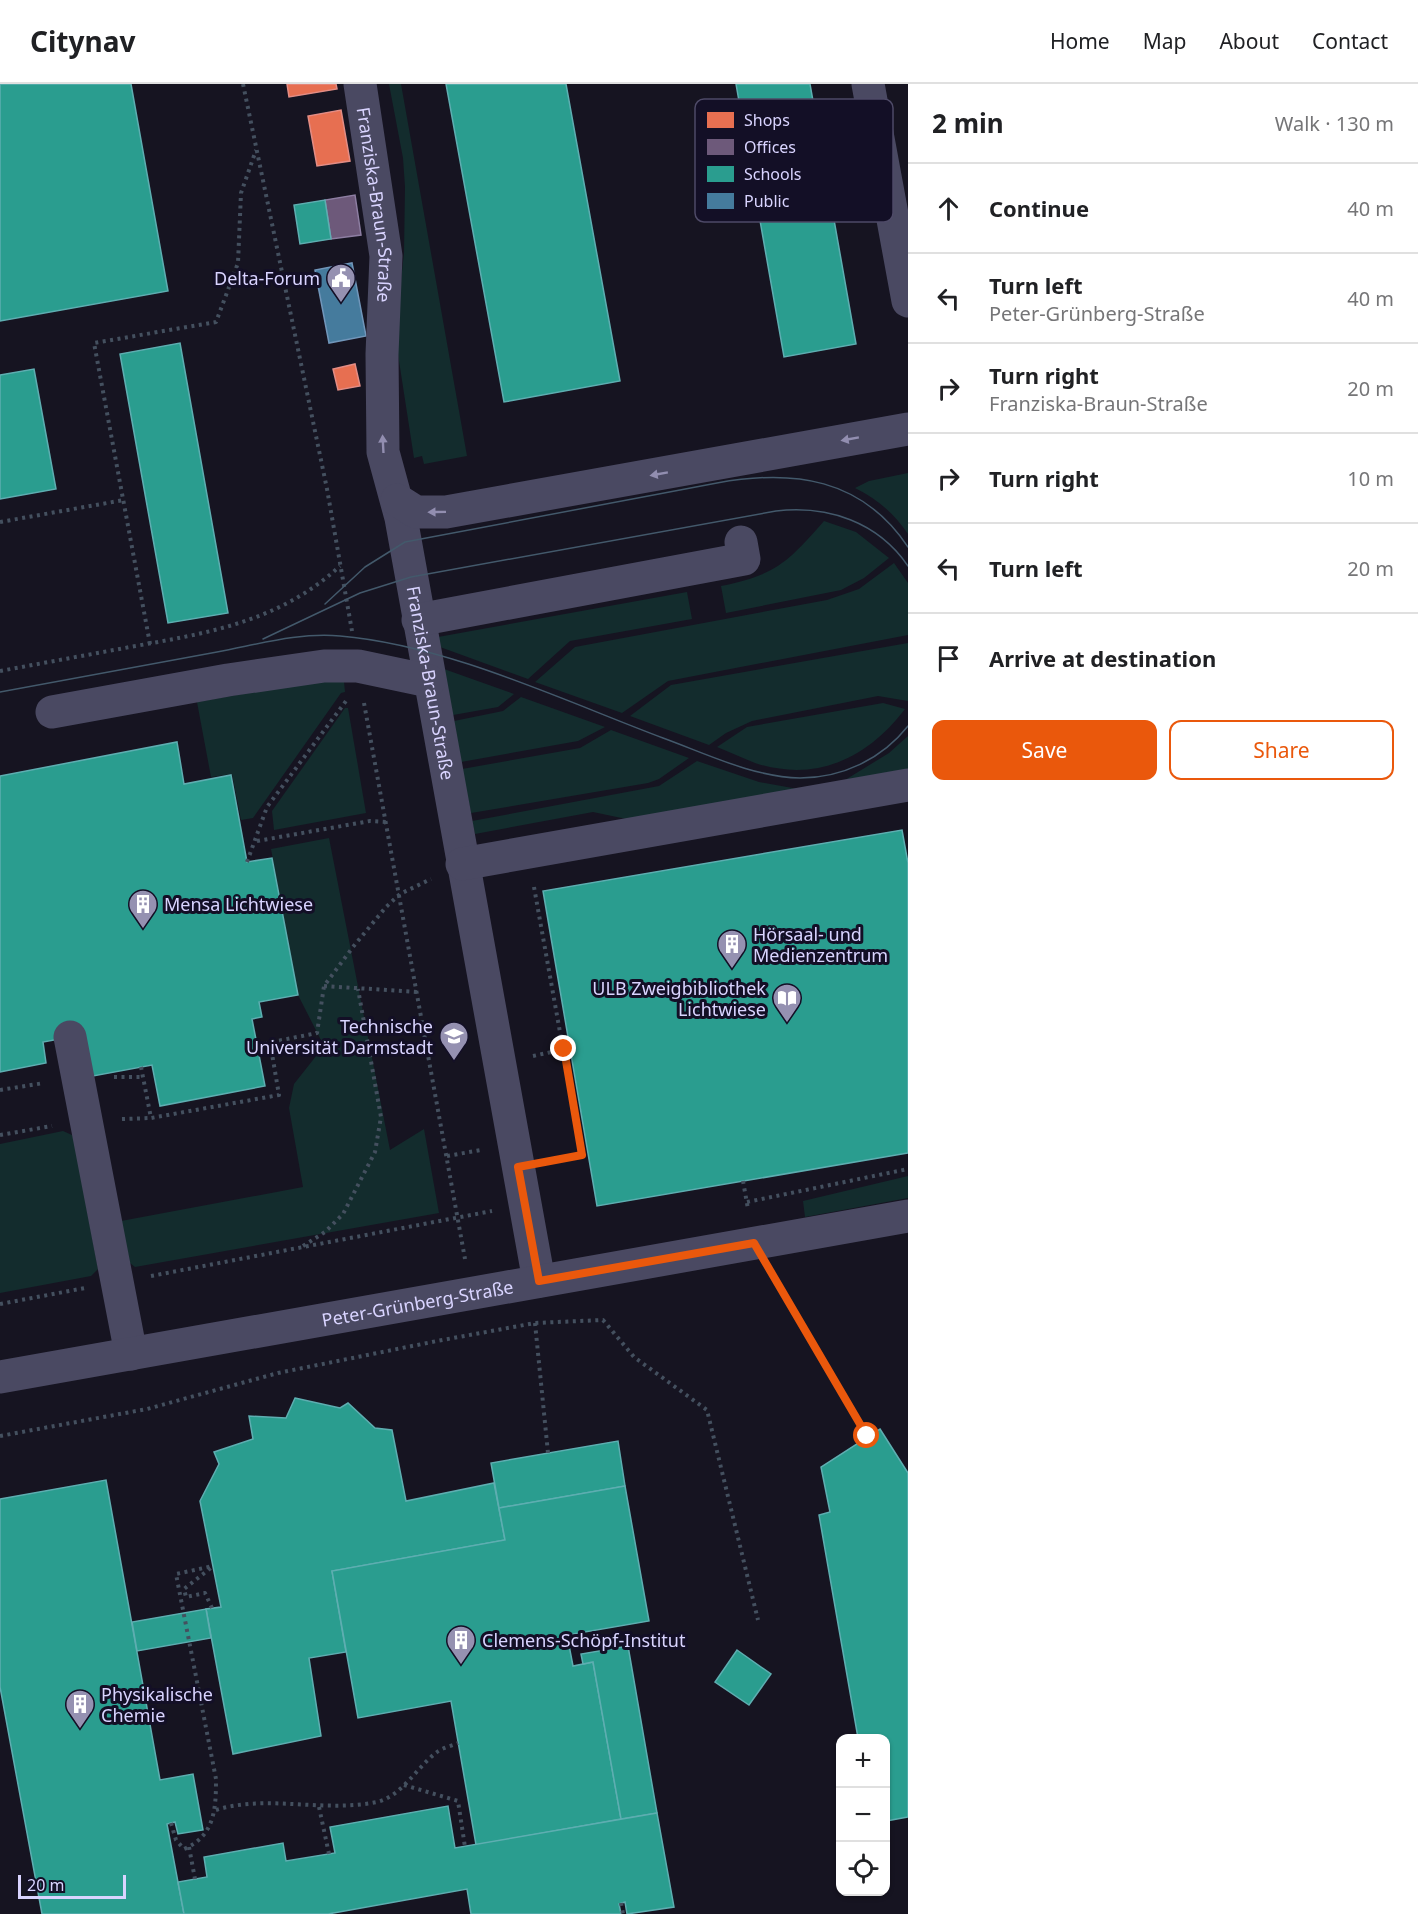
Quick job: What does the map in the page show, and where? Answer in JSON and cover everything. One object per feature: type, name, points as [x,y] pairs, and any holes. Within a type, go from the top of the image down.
[{"type":"street","name":"Franziska-Braun-Straße","points":[[360,84],[386,256],[382,354],[383,452],[397,500],[539,1281]]},
{"type":"street","points":[[868,84],[871,99]]},
{"type":"street","points":[[893,220],[908,301]]},
{"type":"street","points":[[397,500],[416,512],[446,512],[908,429]]},
{"type":"street","points":[[418,620],[744,560],[741,542]]},
{"type":"street","points":[[52,712],[228,680],[343,664],[429,681]]},
{"type":"street","points":[[462,864],[908,786]]},
{"type":"street","points":[[70,1037],[131,1354]]},
{"type":"street","name":"Peter-Grünberg-Straße","points":[[0,1377],[908,1216]]},
{"type":"path","points":[[243,84],[335,539]]},
{"type":"path","points":[[150,644],[94,343],[216,322],[238,263],[240,193],[256,150]]},
{"type":"path","points":[[0,522],[124,500]]},
{"type":"path","points":[[0,671],[222,630],[278,608],[327,578],[340,566]]},
{"type":"path","points":[[247,862],[257,841],[267,807],[341,705],[349,699]]},
{"type":"path","points":[[257,841],[370,821],[386,822],[471,1293]]},
{"type":"path","points":[[257,1044],[317,1033],[324,986],[386,907],[400,894],[462,864]]},
{"type":"path","points":[[518,1167],[582,1155],[533,883]]},
{"type":"path","points":[[324,986],[418,992]]},
{"type":"path","points":[[300,1248],[325,1232],[343,1214],[375,1152],[381,1117],[358,989]]},
{"type":"path","points":[[141,1067],[151,1118],[279,1095],[270,1042]]},
{"type":"path","points":[[541,1055],[570,1048]]},
{"type":"path","points":[[447,1156],[481,1150]]},
{"type":"path","points":[[747,1202],[908,1169]]},
{"type":"path","points":[[0,1304],[526,1205]]},
{"type":"path","points":[[754,1243],[867,1436]]},
{"type":"path","points":[[0,1436],[147,1409],[278,1373],[535,1323],[603,1320],[634,1357],[707,1410],[758,1620]]},
{"type":"path","points":[[535,1323],[548,1453]]},
{"type":"path","points":[[171,1823],[176,1840],[184,1849],[208,1831],[216,1810],[216,1779],[176,1574],[213,1566],[184,1589],[186,1597],[205,1593],[212,1608]]},
{"type":"path","points":[[216,1810],[241,1802],[255,1805],[284,1803],[319,1807],[380,1802],[404,1785],[437,1751],[458,1743]]},
{"type":"path","points":[[404,1785],[458,1801],[465,1847]]},
{"type":"path","points":[[319,1807],[328,1854]]},
{"type":"path","points":[[189,1847],[195,1879]]},
{"type":"path","points":[[621,1903],[623,1914]]},
{"type":"green space","points":[[389,84],[401,84],[467,456],[424,464],[422,456],[414,458],[395,335],[404,253],[405,187],[403,158]]},
{"type":"green space","points":[[908,473],[908,534],[885,507],[855,488],[869,481]]},
{"type":"green space","points":[[824,521],[856,532],[889,558],[864,578],[841,590],[726,613],[721,586],[755,577],[780,565]]},
{"type":"green space","points":[[894,563],[908,583],[908,635],[668,681],[622,713],[535,682],[575,647],[827,600],[859,589]]},
{"type":"green space","points":[[687,592],[692,619],[570,641],[528,679],[440,647],[438,637]]},
{"type":"green space","points":[[908,643],[908,701],[878,696],[752,721],[726,733],[709,745],[630,716],[671,685]]},
{"type":"green space","points":[[444,669],[514,694],[498,707],[453,715]]},
{"type":"green space","points":[[309,682],[344,682],[345,692],[341,693],[253,818],[241,820],[232,774],[211,777],[197,702]]},
{"type":"green space","points":[[521,697],[605,727],[578,741],[461,762],[454,721],[503,711]]},
{"type":"green space","points":[[883,703],[905,709],[875,741],[839,762],[820,768],[799,770],[777,768],[755,763],[717,747],[747,727]]},
{"type":"green space","points":[[345,708],[348,708],[366,813],[274,830],[272,811]]},
{"type":"green space","points":[[611,730],[689,758],[659,779],[648,783],[471,813],[462,769],[580,748]]},
{"type":"green space","points":[[908,736],[908,769],[845,780],[889,753]]},
{"type":"green space","points":[[697,761],[759,782],[798,789],[631,820],[593,812],[475,834],[472,821],[659,786]]},
{"type":"green space","points":[[329,838],[390,1150],[424,1129],[439,1213],[135,1267],[130,1263],[121,1221],[303,1187],[289,1108],[294,1084],[324,1046],[298,995],[271,849]]},
{"type":"green space","points":[[63,1131],[72,1135],[74,1139],[98,1269],[91,1276],[0,1293],[0,1144]]},
{"type":"green space","points":[[908,1176],[908,1198],[805,1217],[803,1201]]},
{"type":"building: Shops","points":[[287,84],[336,84],[337,89],[289,97]]},
{"type":"building: Shops","points":[[341,110],[350,161],[317,166],[308,116]]},
{"type":"building: Shops","points":[[355,364],[360,386],[338,390],[333,369]]},
{"type":"building: Offices","points":[[355,195],[361,235],[331,239],[325,200]]},
{"type":"building: Schools","points":[[0,84],[131,84],[168,291],[0,321]]},
{"type":"building: Schools","points":[[446,84],[566,84],[620,381],[504,402]]},
{"type":"building: Schools","points":[[736,84],[810,84],[813,99],[739,99]]},
{"type":"building: Schools","points":[[325,200],[331,239],[300,244],[294,205]]},
{"type":"building: Schools","points":[[760,222],[834,222],[856,344],[784,357]]},
{"type":"building: Schools","points":[[180,343],[228,613],[168,623],[120,354]]},
{"type":"building: Schools","points":[[34,369],[56,489],[0,499],[0,375]]},
{"type":"building: Schools","name":"Mensa Lichtwiese","points":[[177,742],[184,784],[231,775],[247,862],[272,858],[298,995],[259,1002],[262,1017],[252,1019],[265,1086],[160,1106],[152,1065],[93,1076],[70,1037],[43,1042],[46,1063],[0,1072],[0,776]]},
{"type":"building: Schools","name":"Hörsaal- und Medienzentrum","points":[[902,830],[908,863],[908,1153],[597,1206],[543,891]]},
{"type":"building: Schools","points":[[295,1398],[340,1408],[348,1403],[375,1428],[392,1430],[406,1501],[494,1483],[505,1540],[332,1571],[346,1652],[309,1658],[321,1736],[233,1754],[206,1609],[221,1607],[200,1501],[219,1464],[214,1452],[253,1439],[249,1416],[286,1418]]},
{"type":"building: Schools","points":[[880,1429],[908,1473],[908,1817],[890,1820],[890,1734],[857,1734],[819,1515],[830,1512],[821,1467]]},
{"type":"building: Schools","points":[[618,1441],[625,1486],[499,1508],[491,1463]]},
{"type":"building: Schools","name":"Physikalische Chemie","points":[[106,1480],[160,1780],[193,1774],[203,1830],[178,1834],[175,1822],[167,1824],[184,1914],[42,1914],[0,1687],[0,1499]]},
{"type":"building: Schools","name":"Clemens-Schöpf-Institut","points":[[625,1486],[649,1621],[567,1635],[573,1666],[593,1662],[621,1819],[476,1845],[451,1701],[358,1718],[332,1571],[505,1540],[499,1508]]},
{"type":"building: Schools","points":[[206,1609],[211,1638],[137,1651],[132,1622]]},
{"type":"building: Schools","points":[[628,1646],[657,1813],[621,1819],[593,1662],[583,1664],[581,1654]]},
{"type":"building: Schools","points":[[737,1650],[771,1674],[749,1705],[715,1682]]},
{"type":"building: Schools","points":[[448,1806],[455,1848],[657,1813],[674,1907],[627,1914],[625,1902],[619,1904],[621,1914],[471,1914],[467,1889],[328,1914],[184,1914],[178,1882],[207,1877],[204,1857],[283,1843],[286,1861],[335,1853],[330,1827]]},
{"type":"building: Public","name":"Delta-Forum","points":[[352,263],[366,336],[329,343],[315,270]]},
{"type":"tram line","points":[[325,604],[365,567],[405,542],[745,479],[772,477],[799,479],[824,484],[847,493],[869,506],[890,524],[908,547]]},
{"type":"tram line","points":[[263,639],[360,593],[411,577],[776,511],[814,511],[850,520],[882,538],[908,566]]},
{"type":"tram line","points":[[0,692],[278,640],[325,635],[380,641],[463,662],[545,691],[730,764],[782,777],[816,777],[846,770],[886,748],[908,726]]},
{"type":"place","name":"Delta-Forum","points":[[341,304]]},
{"type":"place","name":"Mensa Lichtwiese","points":[[143,930]]},
{"type":"place","name":"Hörsaal- und Medienzentrum","points":[[732,970]]},
{"type":"place","name":"ULB Zweigbibliothek Lichtwiese","points":[[787,1024]]},
{"type":"place","name":"Technische Universität Darmstadt","points":[[454,1062]]},
{"type":"place","name":"Clemens-Schöpf-Institut","points":[[461,1666]]},
{"type":"place","name":"Physikalische Chemie","points":[[80,1730]]},
{"type":"route","points":[[564,1049],[582,1155],[518,1167],[539,1281],[754,1243],[867,1436]]}]
